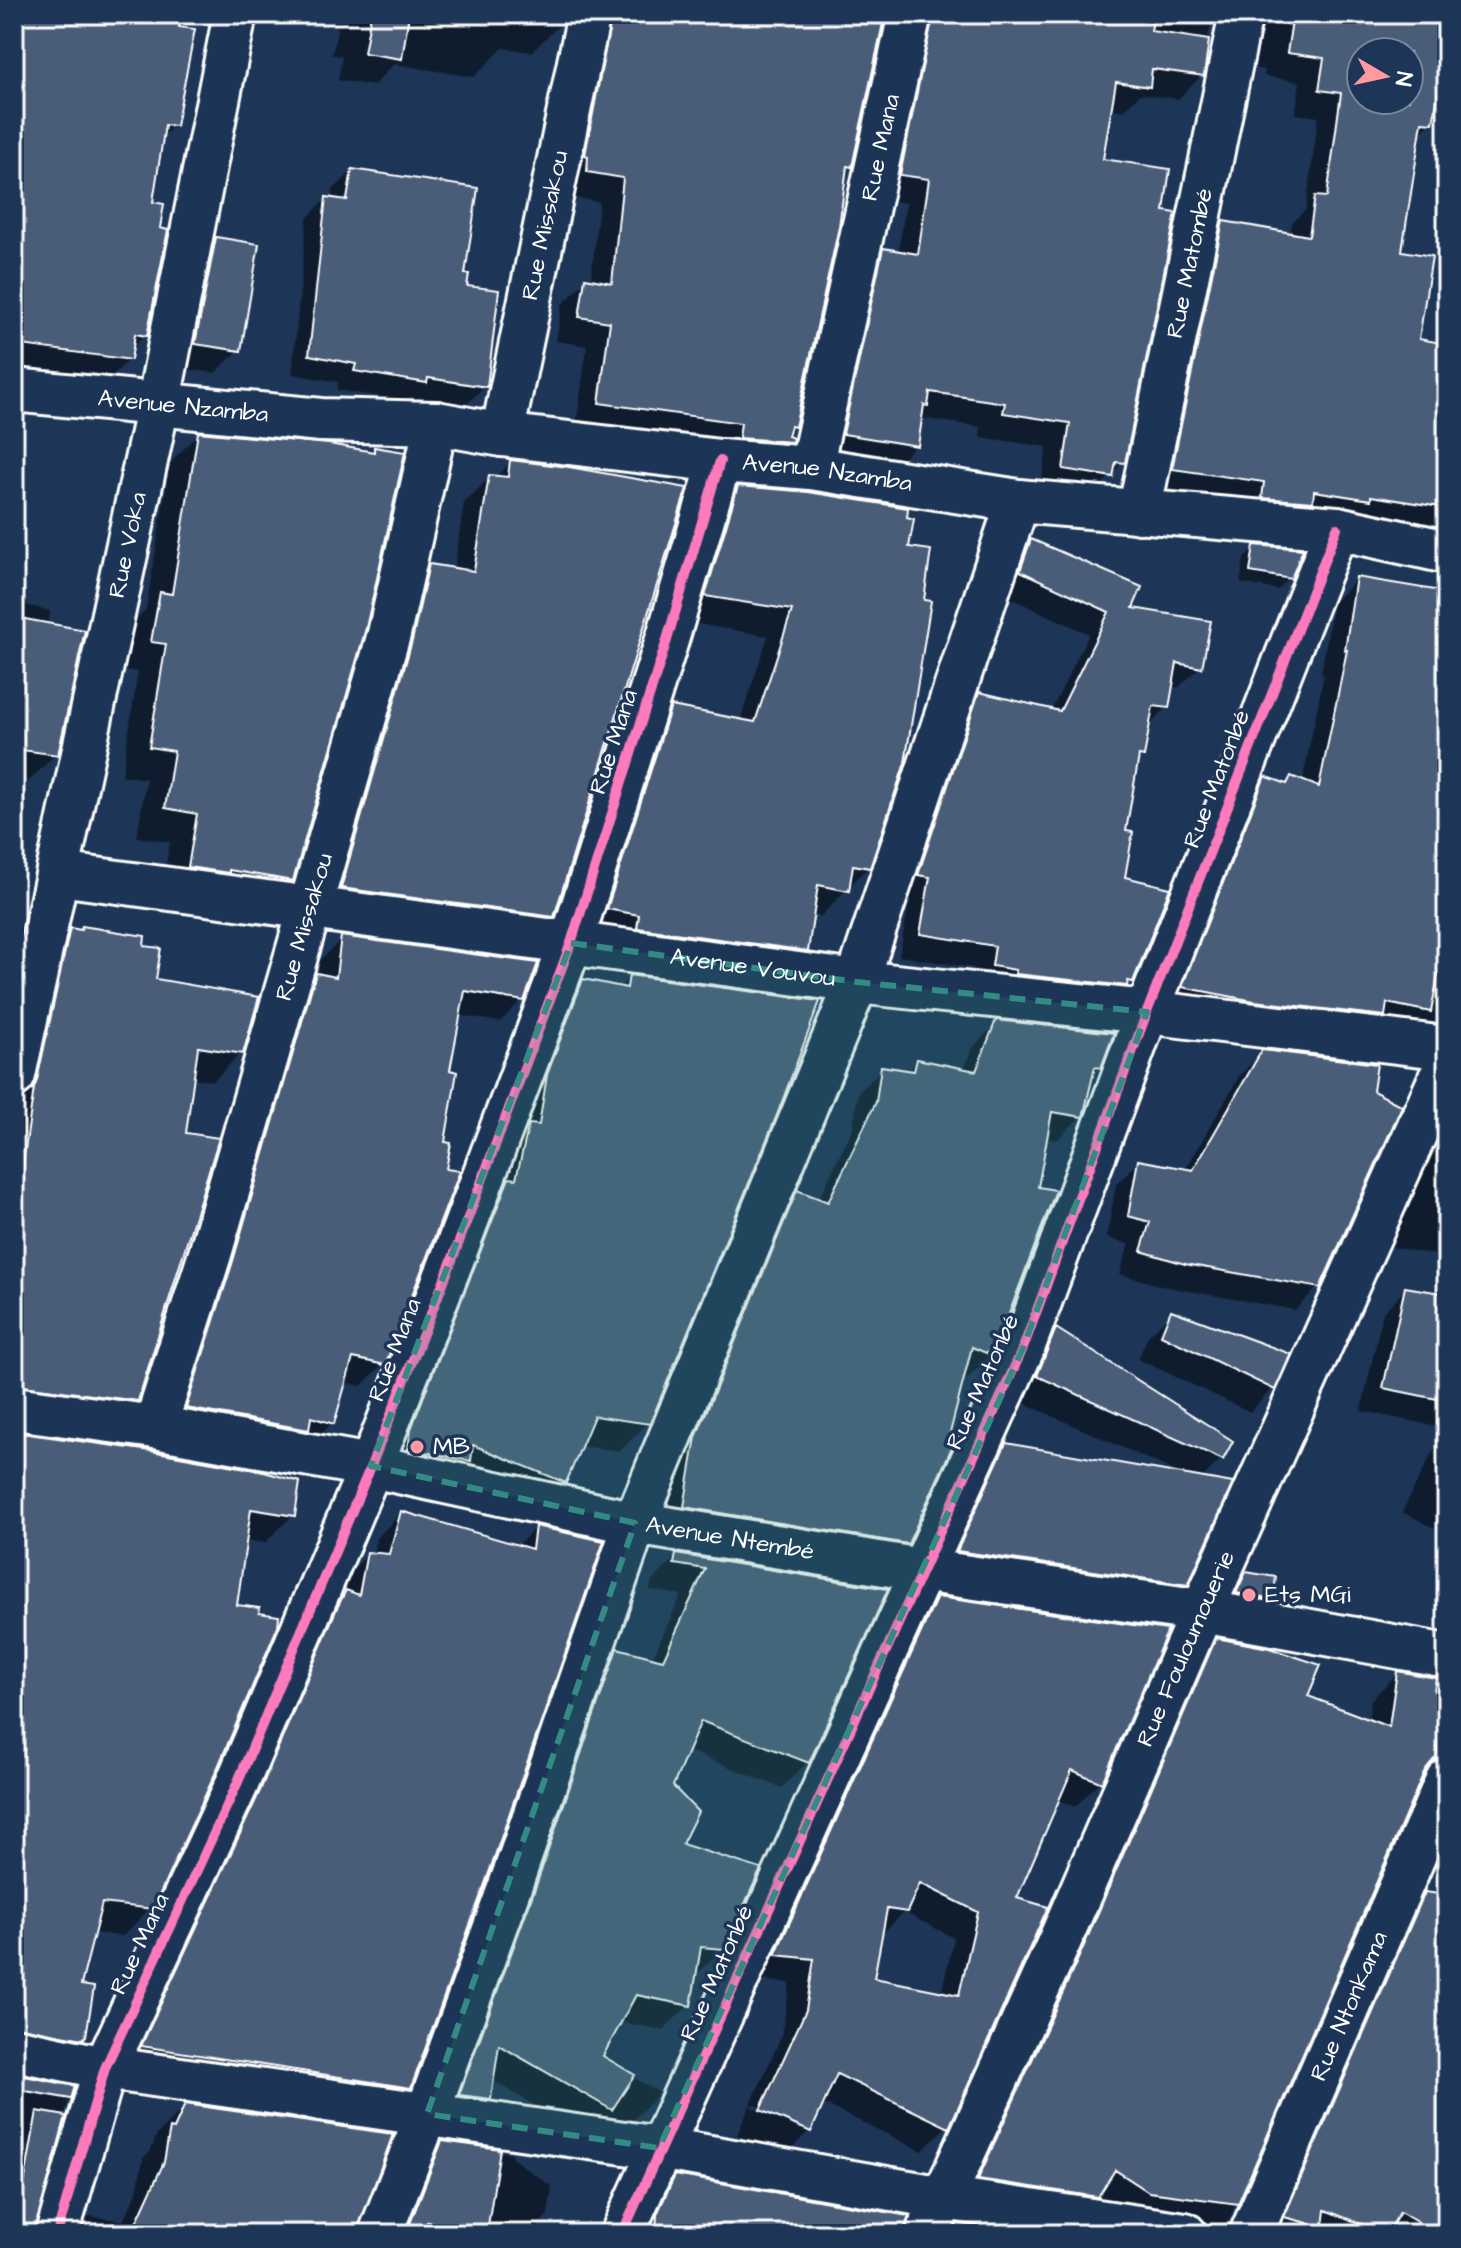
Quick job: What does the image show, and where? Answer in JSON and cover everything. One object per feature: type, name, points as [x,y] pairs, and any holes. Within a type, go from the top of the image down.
[{"type":"street","name":"Rue Voka","points":[[14,1075],[158,405],[235,14]]},
{"type":"street","name":"Rue Missakou","points":[[502,435],[589,14]]},
{"type":"street","name":"Rue Mana","points":[[811,468],[910,14]]},
{"type":"street","name":"Rue Matombé","points":[[1139,512],[1241,14]]},
{"type":"street","name":"Avenue Nzamba","points":[[14,390],[321,420],[436,423],[502,435],[720,461],[811,468],[1018,501],[1337,528],[1447,552]]},
{"type":"street","name":"Rue Missakou","points":[[155,1427],[210,1254],[389,634],[436,423]]},
{"type":"street","name":"Rue Mana","points":[[57,2234],[105,2068],[237,1784],[371,1466],[571,943],[720,461]]},
{"type":"street","points":[[380,2234],[519,1861],[635,1523],[857,982],[1018,501]]},
{"type":"street","name":"Rue Matonbé","points":[[622,2234],[1023,1348],[1147,1012],[1337,528]]},
{"type":"street","name":"Avenue Vouvou","points":[[59,874],[857,982],[1147,1012],[1447,1048]]},
{"type":"street","name":"Rue Fouloumouerie","points":[[935,2216],[1447,1063]]},
{"type":"street","name":"Avenue Ntembé","points":[[14,1408],[155,1427],[371,1466],[635,1523],[921,1570],[1202,1611],[1447,1656]]},
{"type":"street","name":"Rue Ntonkama","points":[[1251,2234],[1447,1780]]},
{"type":"street","points":[[14,2049],[105,2068],[659,2148],[935,2216],[1185,2234]]},
{"type":"highlighted area","points":[[571,943],[857,982],[1147,1012],[1023,1348],[659,2148],[427,2114],[635,1523],[371,1466]]},
{"type":"building","points":[[18,14],[182,14],[179,27],[195,29],[176,126],[165,125],[153,202],[164,204],[160,228],[168,230],[147,336],[135,334],[131,360],[14,344],[14,42]]},
{"type":"building","points":[[371,14],[409,14],[402,59],[364,53]]},
{"type":"building","points":[[612,14],[885,14],[852,167],[847,166],[839,227],[795,427],[791,426],[788,436],[793,438],[792,442],[739,438],[741,423],[599,403],[610,322],[579,317],[585,278],[612,283],[623,178],[587,172],[588,156],[585,155]]},
{"type":"building","points":[[933,14],[1154,14],[1151,31],[1209,40],[1204,76],[1152,69],[1150,87],[1116,82],[1103,159],[1170,169],[1164,211],[1176,213],[1125,463],[1116,462],[1113,477],[1063,469],[1070,423],[1003,413],[1005,403],[930,392],[928,406],[924,405],[918,446],[843,434],[883,248],[918,254],[929,179],[900,175]]},
{"type":"building","points":[[1293,14],[1447,14],[1447,44],[1433,123],[1422,122],[1402,251],[1432,256],[1419,339],[1447,344],[1447,508],[1314,491],[1313,502],[1262,498],[1264,482],[1172,469],[1223,221],[1309,236],[1315,196],[1327,197],[1341,93],[1319,90],[1324,58],[1287,53]]},
{"type":"building","points":[[352,169],[478,188],[465,274],[469,274],[467,286],[499,290],[487,387],[428,378],[427,383],[354,371],[356,364],[309,355],[326,197],[347,200]]},
{"type":"building","points":[[216,237],[259,244],[241,351],[195,344]]},
{"type":"building","points":[[198,432],[329,444],[374,452],[374,447],[405,452],[366,628],[293,881],[229,870],[229,873],[188,867],[197,814],[165,808],[174,751],[149,747],[166,644],[151,642],[160,592],[172,594]]},
{"type":"building","points":[[510,460],[687,488],[554,917],[341,888],[412,641],[429,564],[474,571],[489,475],[508,477]]},
{"type":"building","points":[[738,486],[808,492],[908,508],[907,517],[914,519],[909,547],[931,550],[924,600],[931,601],[905,763],[870,868],[853,865],[849,891],[818,885],[808,951],[637,928],[639,915],[607,909],[671,706],[755,722],[792,610],[705,596]]},
{"type":"building","points":[[1031,539],[1142,587],[1133,608],[1211,621],[1202,668],[1177,663],[1169,708],[1153,706],[1144,757],[1139,756],[1126,831],[1133,832],[1125,877],[1170,888],[1133,982],[1128,981],[1127,986],[1015,974],[1016,970],[992,966],[995,946],[920,934],[930,877],[918,875],[979,692],[1060,711],[1109,612],[1020,571]]},
{"type":"building","points":[[1254,545],[1303,549],[1291,579],[1250,572]]},
{"type":"building","points":[[1356,577],[1447,592],[1447,657],[1441,702],[1447,705],[1447,928],[1431,1012],[1387,1003],[1385,1016],[1254,1001],[1182,987],[1265,776],[1287,784],[1291,776],[1319,787],[1347,650]]},
{"type":"building","points":[[14,617],[85,630],[58,755],[14,749]]},
{"type":"building","points":[[82,926],[145,936],[144,946],[161,948],[156,979],[259,997],[243,1054],[198,1047],[186,1133],[219,1138],[138,1401],[14,1385],[14,1176],[21,1177],[34,1088],[70,928],[81,930]]},
{"type":"building","points":[[341,936],[538,963],[524,1001],[465,991],[450,1070],[457,1072],[445,1142],[451,1143],[446,1169],[460,1171],[385,1365],[353,1358],[334,1424],[311,1417],[309,1430],[186,1408],[233,1261],[316,973],[336,977]]},
{"type":"building","points":[[629,975],[820,1001],[777,1115],[650,1424],[594,1416],[566,1483],[473,1445],[471,1461],[408,1449],[411,1429],[509,1178],[516,1179],[529,1124],[539,1125],[547,1075],[583,979],[627,988]]},
{"type":"building","points":[[996,1020],[1114,1033],[1101,1068],[1095,1067],[1083,1117],[1052,1112],[1038,1187],[1056,1190],[993,1356],[972,1347],[950,1433],[958,1434],[908,1544],[684,1507],[696,1437],[797,1190],[828,1202],[876,1102],[881,1066],[914,1071],[917,1059],[976,1071]]},
{"type":"building","points":[[1262,1050],[1377,1064],[1373,1091],[1402,1106],[1320,1288],[1185,1264],[1141,1251],[1150,1222],[1128,1216],[1138,1160],[1193,1170]]},
{"type":"building","points":[[1405,1287],[1447,1294],[1447,1401],[1383,1388]]},
{"type":"building","points":[[1171,1310],[1291,1354],[1275,1390],[1161,1335]]},
{"type":"building","points":[[1056,1328],[1233,1441],[1223,1460],[1037,1376]]},
{"type":"building","points":[[14,1432],[151,1451],[257,1470],[300,1482],[295,1516],[251,1509],[237,1605],[260,1608],[259,1613],[279,1616],[278,1626],[153,1909],[102,1903],[81,1985],[94,1987],[83,2039],[14,2026]]},
{"type":"building","points":[[1006,1443],[1233,1483],[1188,1585],[957,1551]]},
{"type":"building","points":[[401,1511],[532,1549],[535,1526],[604,1541],[411,2088],[141,2046],[259,1793],[336,1610],[346,1590],[359,1595],[367,1552],[389,1554]]},
{"type":"building","points":[[676,1554],[888,1589],[809,1763],[701,1721],[673,1786],[698,1812],[682,1844],[761,1869],[724,1949],[701,1947],[691,2006],[636,1995],[603,2056],[635,2075],[612,2110],[499,2045],[491,2099],[459,2095],[537,1883],[617,1648],[663,1660],[705,1569],[674,1564]]},
{"type":"building","points":[[1246,1572],[1276,1577],[1273,1600],[1236,1593]]},
{"type":"building","points":[[937,1597],[1168,1630],[1102,1783],[1072,1770],[1017,1898],[1048,1907],[949,2128],[837,2074],[811,2132],[760,2110],[806,2010],[814,1959],[775,1955]],"holes":[[[920,1883],[978,1912],[959,1995],[874,1978],[887,1909],[907,1912]]]},
{"type":"building","points":[[1216,1638],[1269,1648],[1321,1665],[1308,1696],[1389,1727],[1397,1671],[1436,1678],[1434,1691],[1446,1693],[1436,1757],[1425,1770],[1238,2204],[1149,2192],[1115,2170],[1098,2197],[978,2179],[1082,1950]]},
{"type":"building","points":[[1425,1892],[1447,1895],[1447,2234],[1437,2234],[1400,2212],[1387,2234],[1325,2210],[1323,2227],[1284,2217]]},
{"type":"building","points":[[14,2074],[75,2086],[71,2099],[14,2089]]},
{"type":"building","points":[[185,2104],[393,2134],[357,2233],[312,2227],[311,2234],[131,2234],[164,2162],[170,2128],[174,2129]]},
{"type":"building","points":[[37,2111],[66,2116],[34,2234],[14,2234],[14,2188],[23,2190]]},
{"type":"building","points":[[442,2141],[500,2149],[487,2232],[427,2222],[425,2234],[406,2234]]},
{"type":"building","points":[[675,2175],[909,2216],[903,2234],[656,2234],[657,2214]]},
{"type":"cycle path","points":[[57,2234],[105,2068],[237,1784],[371,1466],[571,943],[720,461]]},
{"type":"cycle path","points":[[622,2234],[1023,1348],[1147,1012],[1337,528]]},
{"type":"place","name":"MB","points":[[417,1447]]},
{"type":"place","name":"Ets MGi","points":[[1249,1595]]}]
